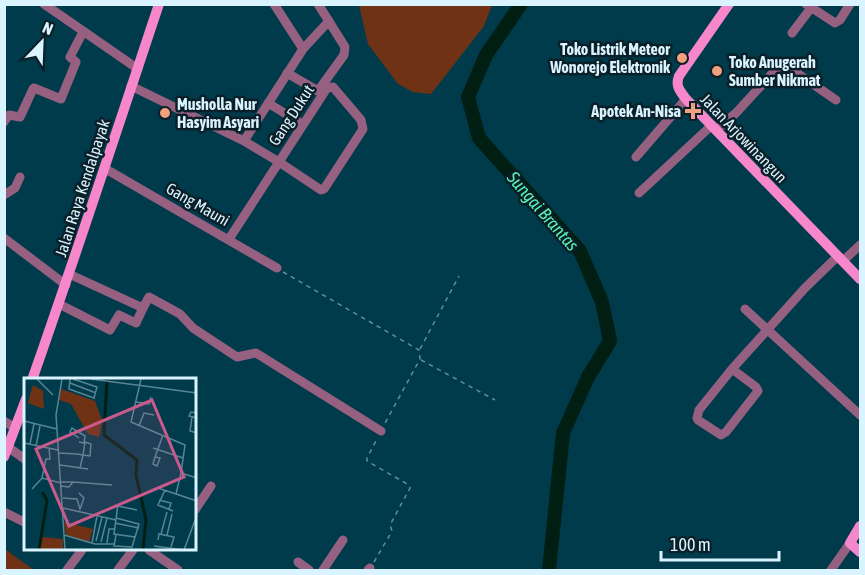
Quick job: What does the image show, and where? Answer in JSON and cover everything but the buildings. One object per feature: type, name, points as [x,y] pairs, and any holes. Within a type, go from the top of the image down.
[{"type":"main road","name":"Jalan Raya Kendalpayak","points":[[34,378],[159,4]]},
{"type":"main road","name":"Jalan Arjowinangun","points":[[729,4],[679,76],[678,88],[686,99],[861,279]]},
{"type":"main road","points":[[6,452],[15,428],[23,416]]},
{"type":"main road","points":[[861,526],[850,543],[861,552]]},
{"type":"street","points":[[44,4],[138,69]]},
{"type":"street","points":[[274,4],[303,49]]},
{"type":"street","points":[[287,73],[316,91],[320,89],[344,55],[345,47],[318,4]]},
{"type":"street","points":[[792,33],[810,6],[835,23],[840,21],[850,4]]},
{"type":"street","points":[[244,141],[303,49],[328,21]]},
{"type":"street","points":[[4,122],[9,115],[20,117],[34,88],[61,99],[76,62],[70,57],[83,32]]},
{"type":"street","points":[[639,193],[714,127],[736,113],[780,65],[791,69],[836,100]]},
{"type":"street","points":[[131,86],[244,141],[279,162],[229,239]]},
{"type":"street","name":"Gang Dukut","points":[[333,87],[361,120],[363,129],[324,189],[318,188],[279,162],[327,88],[333,87]]},
{"type":"street","points":[[636,157],[686,99]]},
{"type":"street","points":[[268,103],[299,122]]},
{"type":"street","name":"Gang Mauni","points":[[104,168],[277,268]]},
{"type":"street","points":[[4,195],[15,188],[20,177]]},
{"type":"street","points":[[4,238],[67,279],[143,308]]},
{"type":"street","points":[[732,369],[758,391],[726,432],[721,435],[698,420],[699,410],[732,369],[806,288],[841,258],[861,245]]},
{"type":"street","points":[[59,304],[110,330],[118,315],[136,323],[149,297],[180,314],[193,328],[237,357],[256,353],[381,431]]},
{"type":"street","points":[[746,309],[861,415]]},
{"type":"street","points":[[4,421],[15,428]]},
{"type":"street","points":[[6,452],[24,459]]},
{"type":"street","points":[[196,508],[211,486]]},
{"type":"street","points":[[4,512],[24,522]]},
{"type":"street","points":[[323,570],[343,540]]},
{"type":"street","points":[[831,570],[850,543]]},
{"type":"street","points":[[67,570],[78,551]]},
{"type":"street","points":[[118,570],[132,551]]},
{"type":"street","points":[[152,551],[178,570]]},
{"type":"street","points":[[162,559],[167,551]]},
{"type":"street","points":[[298,562],[309,570]]},
{"type":"path","points":[[277,268],[419,350]]},
{"type":"path","points":[[369,569],[392,531],[390,525],[410,484],[367,461],[367,458],[420,359],[419,350],[459,276]]},
{"type":"path","points":[[420,359],[495,400]]},
{"type":"shaded area","points":[[359,4],[492,5],[484,26],[431,94],[413,92],[398,84],[368,44]]},
{"type":"shaded area","points":[[4,550],[6,550],[34,570],[5,570]]},
{"type":"waterway","name":"Sungai Brantas","points":[[521,4],[486,55],[468,97],[479,138],[580,251],[602,302],[610,341],[588,377],[563,433],[549,570]]},
{"type":"place","name":"Toko Listrik Meteor Wonorejo Elektronik","points":[[682,58]]},
{"type":"place","name":"Toko Anugerah Sumber Nikmat","points":[[717,71]]},
{"type":"place","name":"Apotek An-Nisa","points":[[693,111]]},
{"type":"place","name":"Musholla Nur Hasyim Asyari","points":[[165,113]]}]
